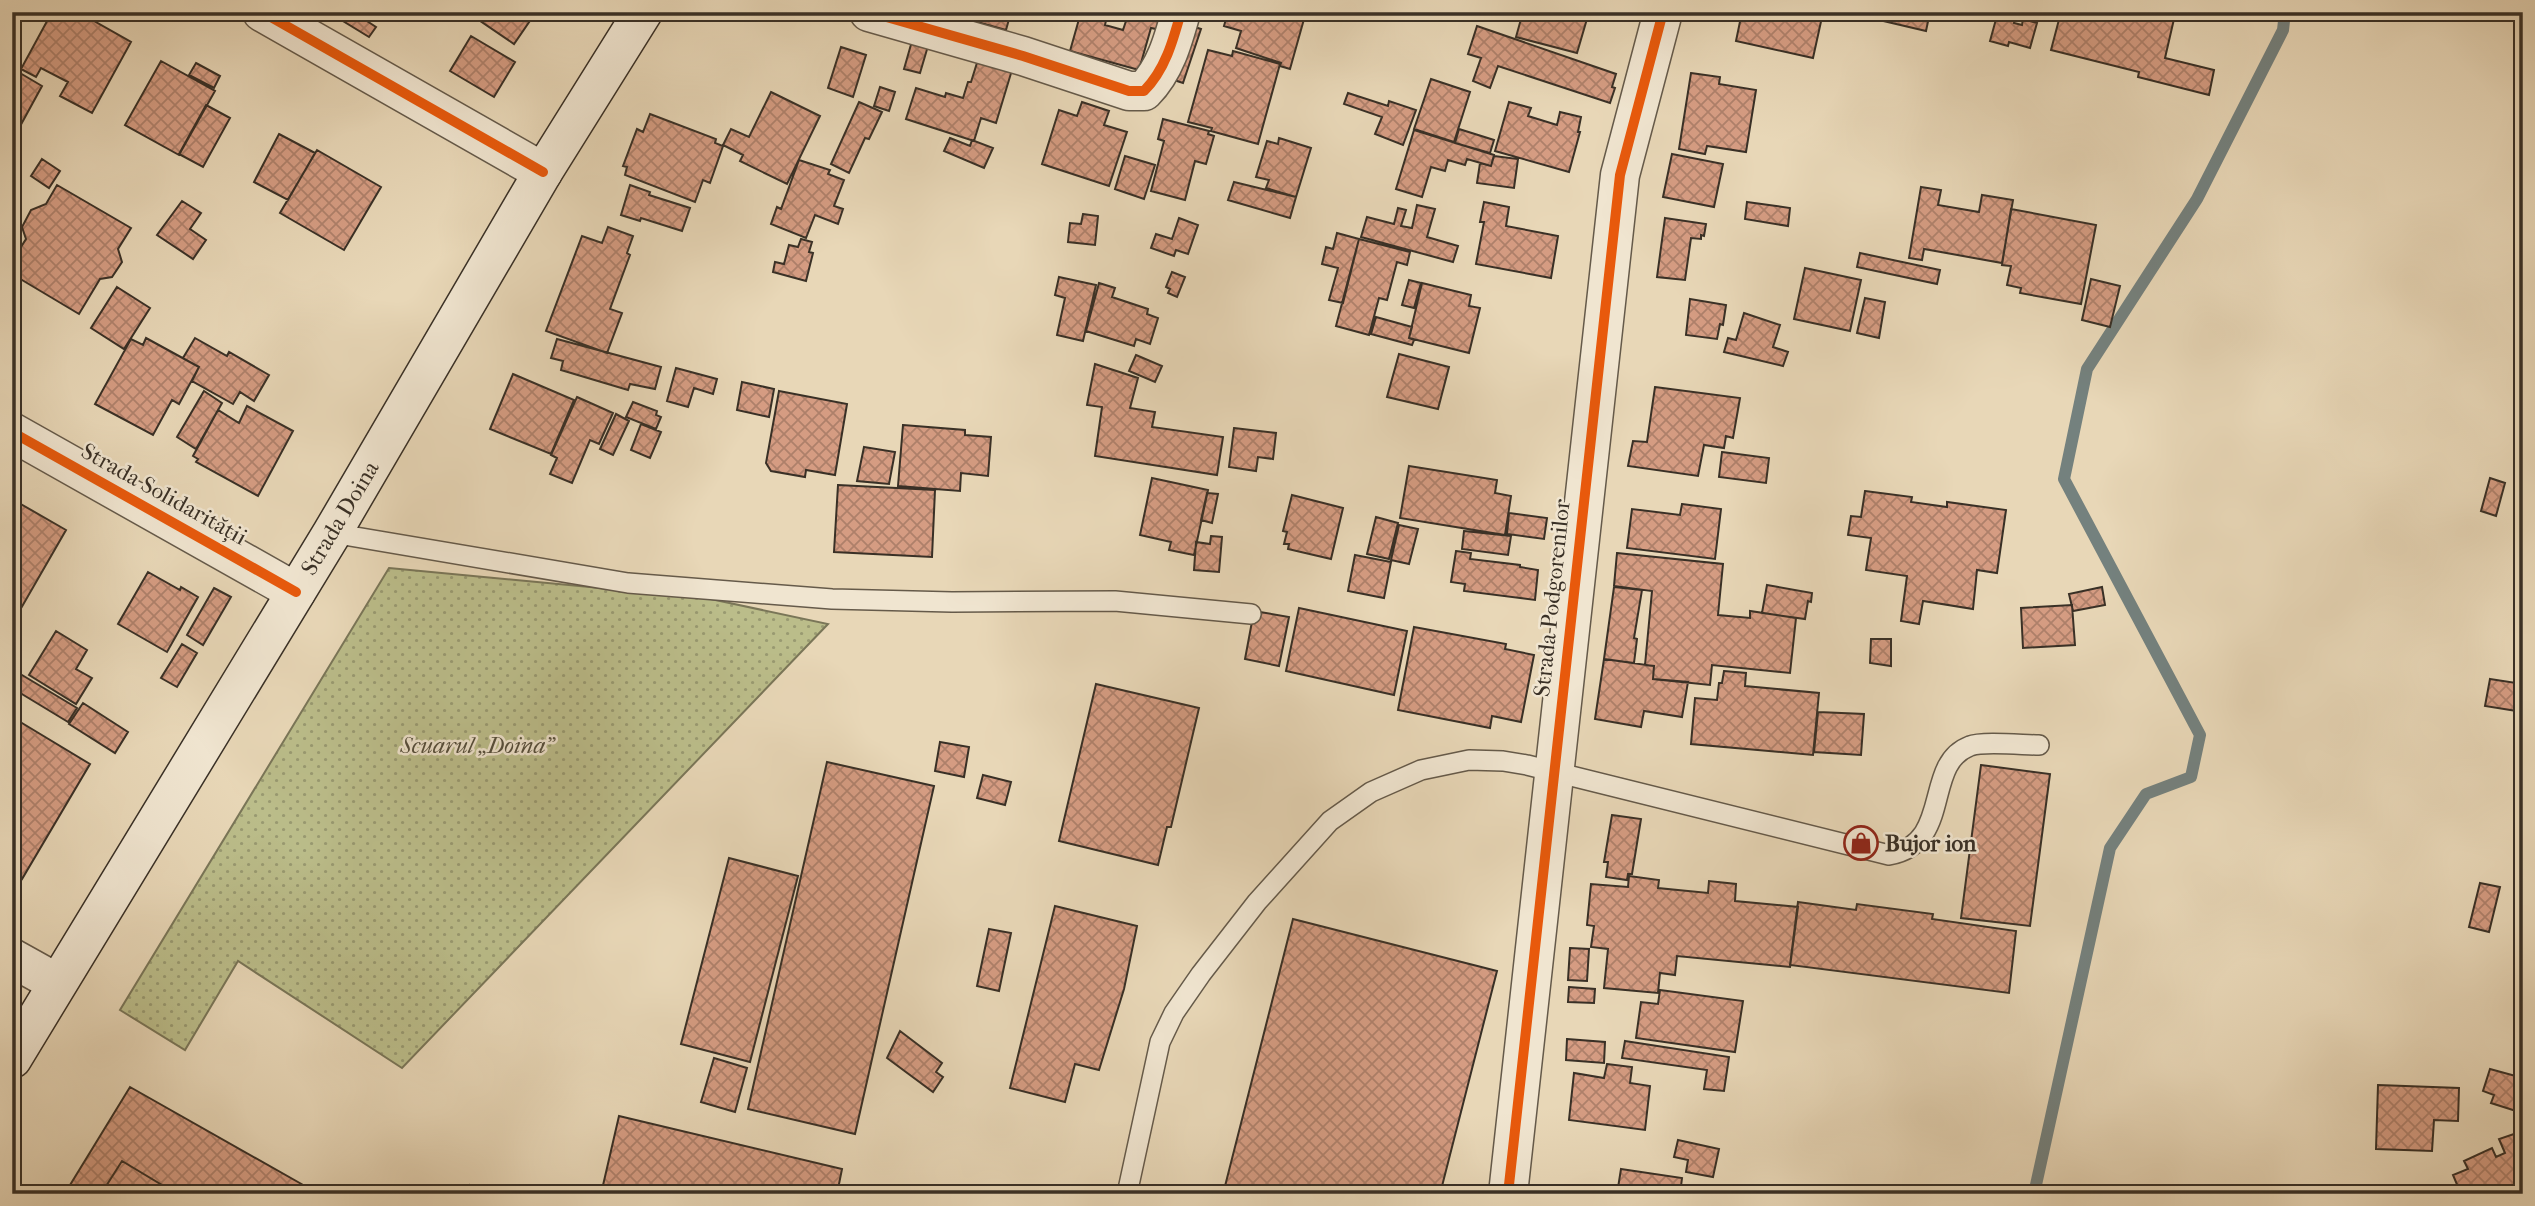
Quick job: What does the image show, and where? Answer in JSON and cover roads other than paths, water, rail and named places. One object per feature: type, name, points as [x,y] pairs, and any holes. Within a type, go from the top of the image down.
[{"type":"street","points":[[262,12],[542,172]]},
{"type":"street","name":"Strada Doina","points":[[12,1059],[332,533],[542,172],[643,12]]},
{"type":"street","points":[[869,12],[1129,91],[1144,90],[1156,79],[1174,38],[1181,12]]},
{"type":"street","name":"Strada Podgorenilor","points":[[1508,1194],[1620,176],[1663,12]]},
{"type":"street","name":"Strada Solidarității","points":[[12,432],[296,592]]},
{"type":"street","points":[[12,958],[57,983]]},
{"type":"lane","points":[[332,533],[642,584],[832,599],[952,602],[1115,601],[1251,614]]},
{"type":"lane","points":[[1127,1194],[1160,1042],[1174,1013],[1257,902],[1330,821],[1371,792],[1421,770],[1469,760],[1503,761],[1889,855],[1904,852],[1920,841],[1929,826],[1946,769],[1956,754],[1971,744],[2039,745]]},
{"type":"waterway","points":[[2034,1194],[2110,848],[2146,794],[2191,777],[2200,735],[2064,479],[2087,369],[2197,199],[2283,30],[2285,12]]},
{"type":"place","name":"Bujor ion","points":[[1861,843]]},
{"type":"park label","name":"Scuarul „Doina”","points":[[477,745]]}]
